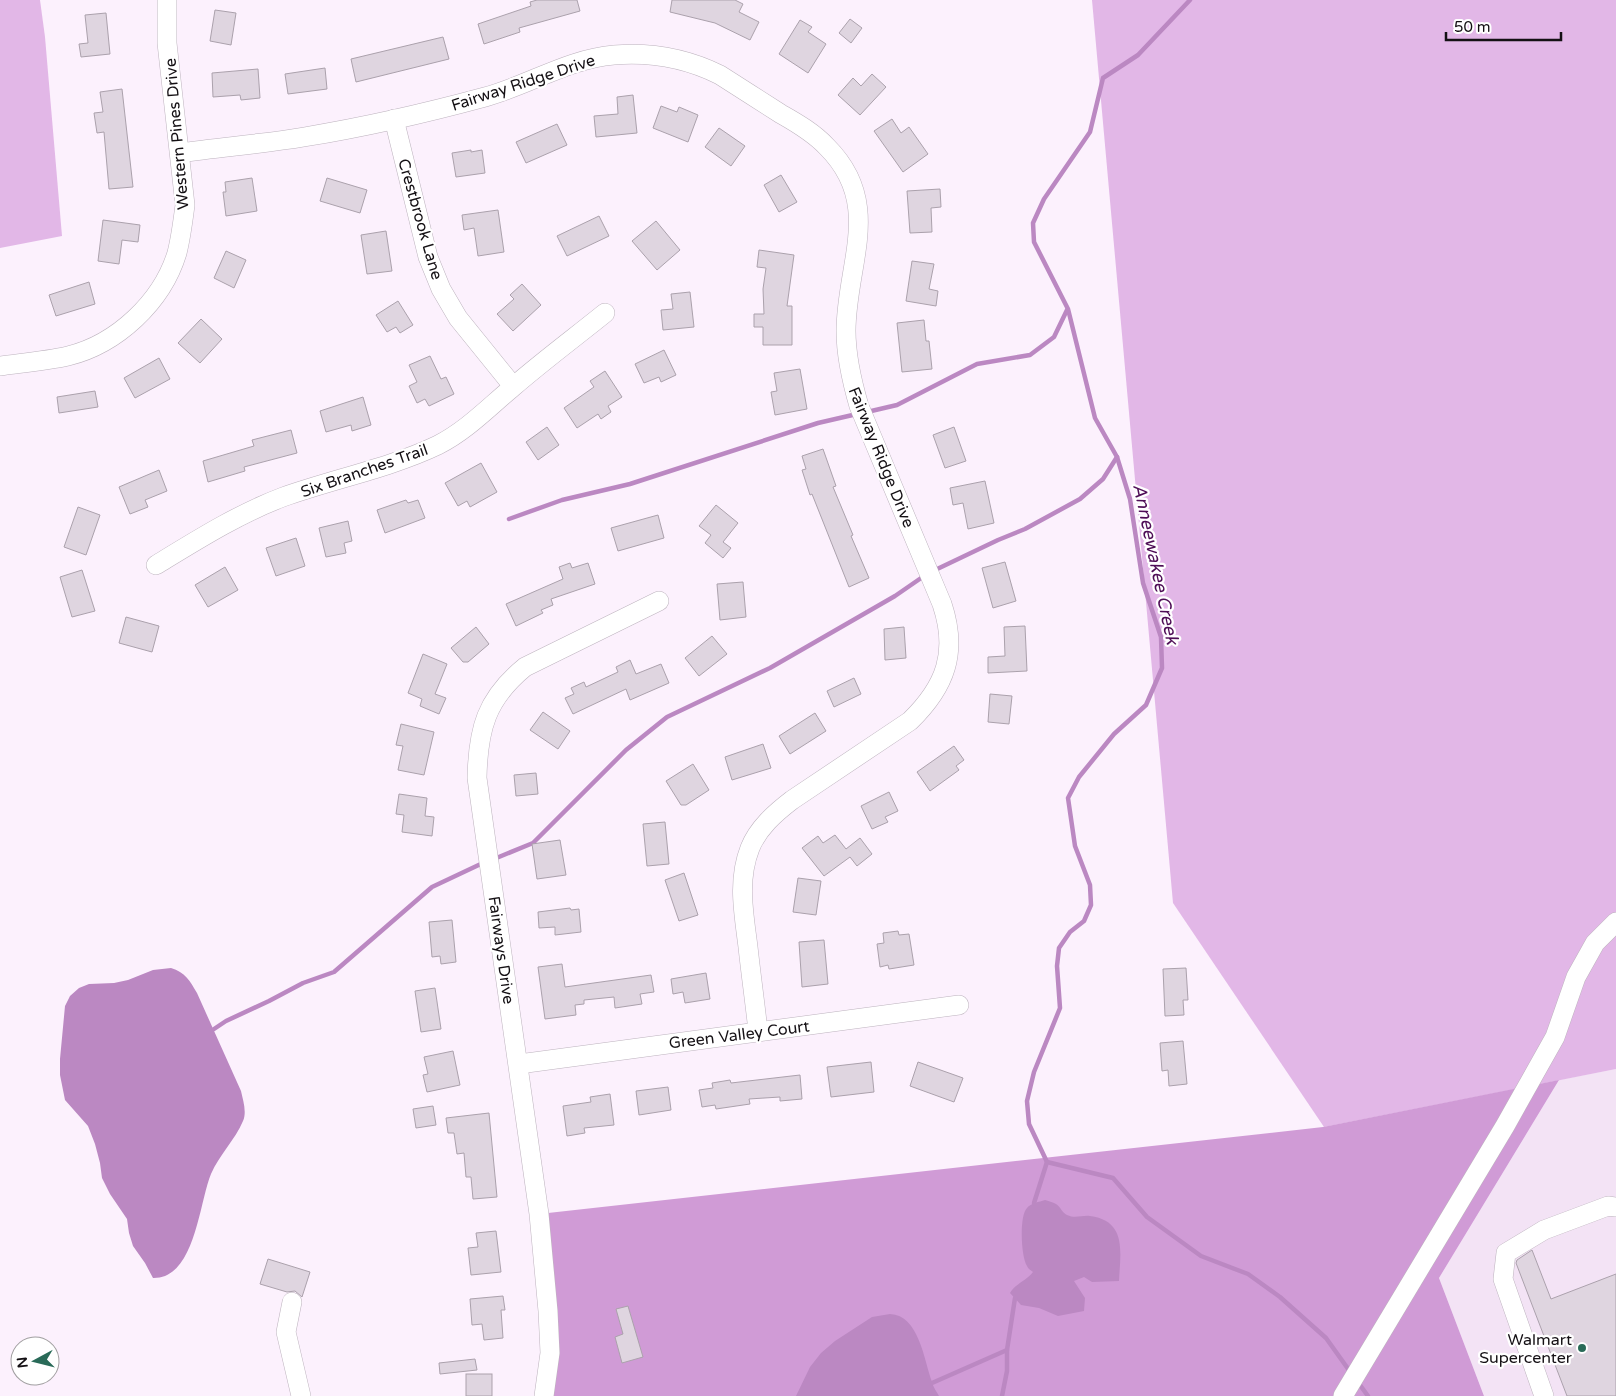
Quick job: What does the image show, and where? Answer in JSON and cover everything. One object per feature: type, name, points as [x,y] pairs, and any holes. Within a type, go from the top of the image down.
[{"type":"street","name":"Western Pines Drive","points":[[0,366],[62,357],[90,348],[122,329],[141,313],[167,278],[182,230],[185,204],[167,43],[167,0]]},
{"type":"street","name":"Fairway Ridge Drive","points":[[180,153],[303,137],[394,119],[486,97],[588,58],[633,54],[658,55],[683,60],[708,69],[803,128],[827,146],[841,162],[850,179],[857,201],[860,223],[851,274],[846,331],[853,385],[858,406],[942,604],[949,629],[950,646],[942,679],[933,696],[922,710],[910,721],[774,814],[762,828],[750,848],[744,871],[742,896],[758,1031]]},
{"type":"street","name":"Crestbrook Lane","points":[[394,119],[428,257],[441,288],[458,318],[513,386]]},
{"type":"street","name":"Six Branches Trail","points":[[156,565],[215,530],[261,506],[308,488],[417,454],[439,444],[479,417],[513,386],[605,314]]},
{"type":"street","name":"Fairways Drive","points":[[544,1396],[550,1353],[539,1214],[477,778],[481,733],[488,713],[498,694],[525,667],[658,601]]},
{"type":"street","points":[[1343,1396],[1505,1126],[1555,1037],[1576,977],[1595,943],[1616,922]]},
{"type":"street","name":"Green Valley Court","points":[[519,1064],[959,1005]]},
{"type":"street","points":[[1544,1396],[1503,1279],[1506,1253],[1544,1230],[1608,1206],[1616,1207]]},
{"type":"street","points":[[292,1302],[286,1332],[301,1396]]},
{"type":"shaded area","points":[[0,0],[40,0],[45,37],[62,236],[0,248]]},
{"type":"shaded area","points":[[1092,0],[1616,0],[1616,1069],[1324,1127],[1173,903]]},
{"type":"shaded area","points":[[171,968],[184,975],[197,993],[241,1091],[245,1114],[240,1128],[218,1160],[211,1174],[187,1253],[178,1266],[167,1275],[153,1278],[133,1246],[127,1219],[102,1178],[95,1144],[88,1126],[65,1100],[60,1075],[60,1059],[65,1006],[70,996],[79,988],[89,984],[114,983],[128,980],[153,970]]},
{"type":"shaded area","points":[[1616,1069],[1616,1396],[1484,1396],[1439,1278],[1559,1080]]},
{"type":"shaded area","points":[[1559,1080],[1439,1278],[1484,1396],[546,1396],[539,1214],[1323,1127]]},
{"type":"shaded area","points":[[1045,1200],[1056,1204],[1064,1213],[1070,1216],[1090,1216],[1102,1219],[1111,1224],[1119,1240],[1119,1281],[1092,1282],[1084,1277],[1074,1281],[1085,1298],[1084,1311],[1058,1316],[1039,1308],[1021,1305],[1010,1293],[1033,1272],[1027,1267],[1023,1254],[1022,1227],[1024,1212],[1031,1205]]},
{"type":"shaded area","points":[[890,1314],[900,1316],[914,1330],[939,1396],[796,1396],[810,1367],[821,1353],[835,1341],[872,1317]]},
{"type":"building","points":[[537,0],[577,0],[580,11],[519,28],[520,32],[484,44],[478,24],[531,6],[530,2]]},
{"type":"building","points":[[672,0],[735,0],[743,4],[739,12],[759,22],[750,40],[715,23],[670,12]]},
{"type":"building","points":[[215,10],[236,13],[231,45],[210,41]]},
{"type":"building","points":[[106,13],[110,54],[81,57],[79,44],[88,43],[85,15]]},
{"type":"building","points":[[850,19],[862,28],[851,43],[839,33]]},
{"type":"building","points":[[800,20],[812,27],[808,32],[826,44],[808,73],[779,54]]},
{"type":"building","points":[[443,37],[449,59],[356,82],[351,59]]},
{"type":"building","points":[[325,68],[327,89],[288,94],[285,74]]},
{"type":"building","points":[[258,69],[260,98],[241,100],[240,95],[213,97],[212,73]]},
{"type":"building","points":[[872,74],[886,87],[860,115],[838,95],[853,78],[861,86]]},
{"type":"building","points":[[122,89],[133,187],[109,189],[104,132],[97,133],[94,113],[103,112],[100,92]]},
{"type":"building","points":[[633,95],[637,133],[596,137],[594,116],[618,114],[617,97]]},
{"type":"building","points":[[661,106],[677,112],[679,107],[698,115],[688,142],[653,128]]},
{"type":"building","points":[[892,119],[901,133],[909,127],[928,154],[903,172],[874,131]]},
{"type":"building","points":[[557,124],[567,145],[526,163],[516,142]]},
{"type":"building","points":[[719,128],[745,146],[731,166],[705,147]]},
{"type":"building","points":[[471,150],[471,152],[482,150],[485,173],[456,177],[452,153]]},
{"type":"building","points":[[781,175],[797,202],[779,212],[764,185]]},
{"type":"building","points":[[252,178],[257,211],[226,216],[223,192],[226,192],[225,182]]},
{"type":"building","points":[[327,178],[367,190],[360,213],[320,201]]},
{"type":"building","points":[[940,189],[941,207],[931,208],[932,232],[910,233],[907,191]]},
{"type":"building","points":[[498,210],[504,252],[478,256],[474,228],[464,230],[462,215]]},
{"type":"building","points":[[599,216],[609,236],[567,256],[557,236]]},
{"type":"building","points":[[103,220],[140,225],[138,242],[122,240],[119,264],[98,261]]},
{"type":"building","points":[[656,221],[680,250],[657,270],[632,241]]},
{"type":"building","points":[[386,231],[392,271],[367,274],[361,235]]},
{"type":"building","points":[[759,250],[794,255],[787,306],[792,306],[792,345],[763,345],[763,327],[754,327],[754,314],[764,314],[763,289],[766,268],[757,267]]},
{"type":"building","points":[[226,251],[246,260],[234,288],[214,278]]},
{"type":"building","points":[[912,261],[934,264],[929,289],[938,291],[936,306],[906,301]]},
{"type":"building","points":[[89,282],[95,304],[56,316],[49,295]]},
{"type":"building","points":[[522,284],[541,305],[513,331],[497,314],[514,299],[510,295]]},
{"type":"building","points":[[690,292],[694,327],[663,330],[661,310],[673,309],[671,294]]},
{"type":"building","points":[[398,301],[413,325],[400,333],[396,327],[387,332],[376,315]]},
{"type":"building","points":[[201,319],[222,339],[200,363],[178,343]]},
{"type":"building","points":[[924,320],[926,341],[929,341],[932,369],[902,372],[897,323]]},
{"type":"building","points":[[664,350],[676,375],[661,382],[659,377],[644,383],[635,364]]},
{"type":"building","points":[[430,356],[441,379],[446,377],[454,394],[429,406],[425,399],[417,403],[409,386],[417,382],[409,365]]},
{"type":"building","points":[[159,358],[170,379],[135,398],[124,378]]},
{"type":"building","points":[[800,369],[807,409],[775,415],[771,392],[777,391],[774,373]]},
{"type":"building","points":[[605,371],[622,397],[608,406],[611,412],[601,419],[598,414],[577,428],[564,408],[594,387],[590,381]]},
{"type":"building","points":[[95,391],[98,407],[59,413],[57,397]]},
{"type":"building","points":[[363,397],[371,425],[352,431],[351,425],[326,432],[320,411]]},
{"type":"building","points":[[547,427],[559,445],[538,460],[526,442]]},
{"type":"building","points":[[954,427],[966,461],[945,468],[933,435]]},
{"type":"building","points":[[291,430],[297,453],[244,467],[245,471],[208,482],[203,461],[254,446],[252,440]]},
{"type":"building","points":[[823,449],[836,486],[833,487],[869,578],[849,587],[812,494],[810,495],[802,470],[806,469],[802,456]]},
{"type":"building","points":[[481,463],[497,492],[470,507],[467,501],[458,506],[445,483]]},
{"type":"building","points":[[159,470],[167,491],[145,500],[148,507],[130,514],[119,487]]},
{"type":"building","points":[[985,481],[994,523],[968,529],[963,503],[953,505],[950,488]]},
{"type":"building","points":[[406,500],[408,503],[418,500],[425,518],[385,533],[377,510]]},
{"type":"building","points":[[716,505],[738,523],[723,542],[731,548],[723,558],[705,543],[711,535],[699,526]]},
{"type":"building","points":[[78,507],[100,515],[86,555],[64,547]]},
{"type":"building","points":[[658,515],[664,538],[618,551],[611,528]]},
{"type":"building","points":[[348,521],[352,541],[344,543],[346,553],[326,557],[319,528]]},
{"type":"building","points":[[296,538],[305,566],[276,576],[266,548]]},
{"type":"building","points":[[1005,562],[1016,601],[993,608],[982,568]]},
{"type":"building","points":[[570,563],[572,568],[588,563],[595,584],[551,599],[553,605],[541,610],[543,613],[516,626],[506,604],[563,579],[559,567]]},
{"type":"building","points":[[225,567],[238,590],[208,607],[195,585]]},
{"type":"building","points":[[82,570],[95,611],[72,617],[60,577]]},
{"type":"building","points":[[743,582],[746,617],[720,620],[717,584]]},
{"type":"building","points":[[126,617],[159,626],[152,652],[119,643]]},
{"type":"building","points":[[1025,626],[1027,671],[988,673],[988,657],[1005,656],[1004,627]]},
{"type":"building","points":[[476,627],[489,644],[468,662],[463,662],[451,648]]},
{"type":"building","points":[[904,627],[906,658],[885,660],[884,629]]},
{"type":"building","points":[[712,636],[727,654],[699,676],[685,658]]},
{"type":"building","points":[[423,654],[447,664],[435,694],[446,698],[439,714],[420,706],[422,699],[408,693]]},
{"type":"building","points":[[630,660],[636,674],[661,664],[669,683],[630,700],[626,689],[573,714],[565,698],[574,694],[571,688],[584,682],[586,687],[618,672],[616,667]]},
{"type":"building","points":[[854,678],[861,694],[834,707],[827,691]]},
{"type":"building","points":[[990,694],[1012,696],[1009,724],[988,722]]},
{"type":"building","points":[[543,712],[570,731],[558,749],[530,730]]},
{"type":"building","points":[[815,713],[826,731],[790,754],[779,736]]},
{"type":"building","points":[[401,724],[434,732],[424,775],[398,770],[403,746],[396,745]]},
{"type":"building","points":[[763,744],[771,768],[732,780],[725,757]]},
{"type":"building","points":[[954,746],[964,760],[956,766],[959,770],[930,791],[917,772]]},
{"type":"building","points":[[693,764],[709,790],[686,805],[681,805],[666,781]]},
{"type":"building","points":[[536,773],[538,794],[516,796],[514,775]]},
{"type":"building","points":[[889,792],[898,811],[885,817],[888,822],[872,829],[861,806]]},
{"type":"building","points":[[399,794],[427,798],[425,816],[434,817],[432,836],[402,832],[404,815],[396,814]]},
{"type":"building","points":[[665,822],[669,864],[647,866],[643,824]]},
{"type":"building","points":[[835,835],[846,849],[860,838],[872,854],[857,866],[850,857],[824,876],[802,848],[818,836],[823,843]]},
{"type":"building","points":[[560,840],[566,875],[537,879],[532,844]]},
{"type":"building","points":[[684,873],[698,915],[679,921],[665,880]]},
{"type":"building","points":[[798,878],[821,881],[816,915],[793,912]]},
{"type":"building","points":[[570,908],[571,910],[579,909],[581,932],[555,935],[555,927],[539,928],[538,912]]},
{"type":"building","points":[[452,920],[456,962],[441,964],[440,956],[432,957],[429,922]]},
{"type":"building","points":[[898,931],[899,935],[909,934],[914,965],[889,969],[888,965],[880,967],[877,944],[884,943],[883,933]]},
{"type":"building","points":[[824,940],[828,984],[802,987],[799,942]]},
{"type":"building","points":[[562,964],[565,987],[651,975],[654,992],[640,994],[642,1004],[615,1008],[614,997],[584,1000],[584,1004],[575,1005],[576,1015],[545,1019],[538,967]]},
{"type":"building","points":[[1186,968],[1188,1000],[1183,1000],[1184,1015],[1165,1016],[1163,969]]},
{"type":"building","points":[[706,973],[710,999],[685,1003],[683,992],[673,994],[671,979]]},
{"type":"building","points":[[435,988],[441,1029],[421,1032],[415,991]]},
{"type":"building","points":[[1183,1041],[1187,1084],[1169,1086],[1168,1070],[1162,1071],[1160,1043]]},
{"type":"building","points":[[453,1051],[460,1085],[427,1092],[423,1075],[428,1074],[424,1057]]},
{"type":"building","points":[[871,1062],[874,1092],[831,1097],[827,1067]]},
{"type":"building","points":[[918,1062],[963,1078],[954,1102],[910,1086]]},
{"type":"building","points":[[800,1075],[802,1099],[780,1101],[780,1097],[749,1099],[750,1104],[716,1109],[715,1105],[702,1107],[699,1090],[713,1088],[712,1083],[730,1080],[731,1083]]},
{"type":"building","points":[[668,1087],[671,1110],[639,1115],[636,1091]]},
{"type":"building","points":[[610,1094],[614,1125],[584,1128],[585,1133],[567,1136],[563,1106],[591,1102],[590,1097]]},
{"type":"building","points":[[433,1106],[436,1125],[416,1128],[413,1109]]},
{"type":"building","points":[[489,1113],[497,1197],[473,1199],[471,1177],[466,1177],[464,1153],[457,1154],[454,1133],[448,1133],[446,1118]]},
{"type":"building","points":[[496,1231],[501,1272],[471,1275],[468,1248],[478,1247],[476,1233]]},
{"type":"building","name":"Walmart Supercenter","points":[[1532,1250],[1551,1299],[1616,1274],[1616,1396],[1567,1396],[1516,1263],[1517,1260]]},
{"type":"building","points":[[268,1259],[310,1272],[302,1297],[295,1291],[287,1292],[260,1284]]},
{"type":"building","points":[[503,1296],[505,1310],[501,1310],[503,1338],[484,1340],[482,1324],[472,1325],[470,1299]]},
{"type":"building","points":[[628,1306],[643,1357],[622,1363],[615,1337],[623,1334],[616,1309]]},
{"type":"building","points":[[475,1359],[477,1370],[440,1374],[439,1363]]},
{"type":"building","points":[[466,1374],[492,1374],[492,1396],[466,1396]]},
{"type":"waterway","name":"Anneewakee Creek","points":[[1190,0],[1138,55],[1103,78],[1090,132],[1044,199],[1033,223],[1034,242],[1068,309],[1095,418],[1117,457],[1130,499],[1143,583],[1161,637],[1162,668],[1146,705],[1114,734],[1079,777],[1068,798],[1075,846],[1090,885],[1091,905],[1084,921],[1070,932],[1059,948],[1057,966],[1060,1008],[1034,1072],[1027,1101],[1029,1124],[1047,1162],[1113,1178],[1147,1217],[1201,1256],[1248,1274],[1280,1297],[1326,1338],[1351,1373]]},
{"type":"waterway","points":[[867,412],[897,405],[977,364],[1030,355],[1054,337],[1067,310]]},
{"type":"waterway","points":[[509,519],[562,500],[630,484],[818,423],[857,414]]},
{"type":"waterway","points":[[933,571],[1025,529],[1080,499],[1103,479],[1117,457]]},
{"type":"waterway","points":[[494,859],[533,843],[626,750],[667,717],[770,668],[895,596],[924,576]]},
{"type":"waterway","points":[[214,1029],[226,1021],[303,983],[334,972],[432,887],[485,862]]},
{"type":"waterway","points":[[1034,1203],[1047,1162]]},
{"type":"waterway","points":[[1002,1396],[1007,1371],[1007,1350],[1015,1298]]},
{"type":"waterway","points":[[932,1383],[1007,1350]]},
{"type":"waterway","name":"Anneewakee Creek","points":[[1357,1381],[1368,1396]]},
{"type":"place","name":"Walmart Supercenter","points":[[1582,1348]]}]
